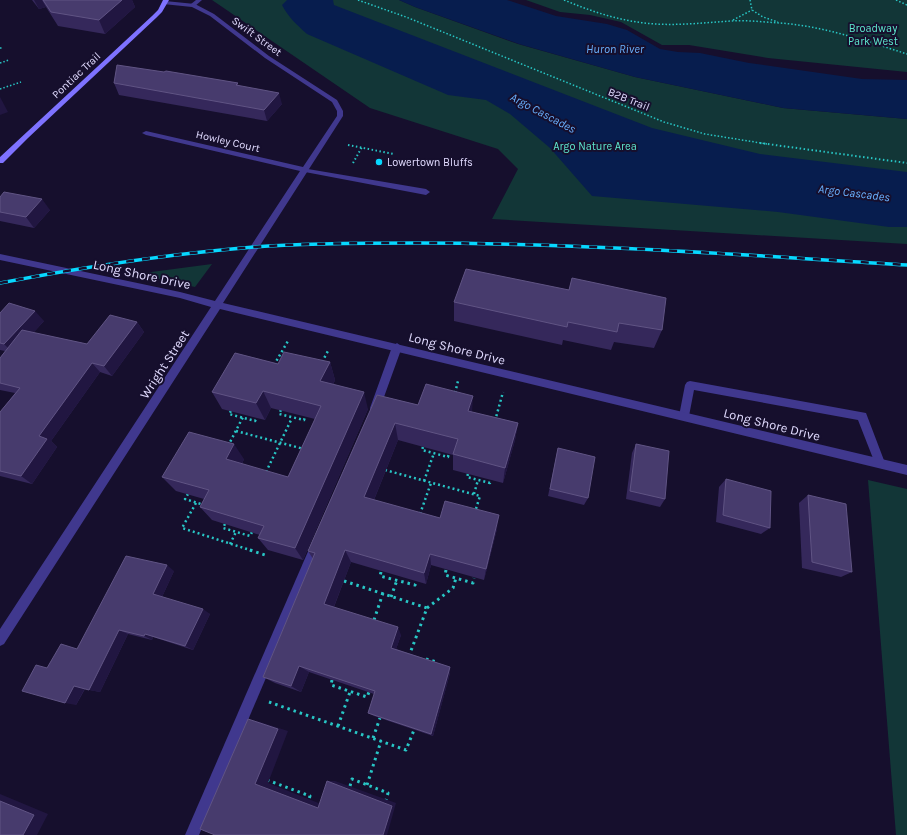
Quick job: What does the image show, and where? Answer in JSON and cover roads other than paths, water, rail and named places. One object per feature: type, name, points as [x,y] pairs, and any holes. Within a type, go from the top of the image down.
[{"type":"main road","name":"Pontiac Trail","points":[[0,161],[154,17],[166,1]]},
{"type":"street","points":[[193,5],[199,0]]},
{"type":"street","name":"Swift Street","points":[[166,1],[193,5],[212,15],[267,57],[335,101]]},
{"type":"street","name":"Wright Street","points":[[0,640],[338,120],[340,111],[335,101]]},
{"type":"street","name":"Howley Court","points":[[146,133],[305,170],[426,192]]},
{"type":"street","name":"Long Shore Drive","points":[[0,257],[180,295],[255,315],[397,347],[907,470]]},
{"type":"street","points":[[369,422],[397,347]]},
{"type":"street","points":[[684,416],[690,385],[862,416],[880,464]]},
{"type":"street","points":[[192,835],[322,533]]},
{"type":"water","name":"Argo Cascades","points":[[287,0],[333,0],[334,5],[652,128],[760,154],[907,172],[907,227],[889,227],[778,212],[592,196],[550,148],[510,114],[486,100],[448,95],[307,34],[293,21],[284,9],[282,5]]},
{"type":"water","name":"Huron River","points":[[399,0],[507,0],[556,16],[607,24],[627,30],[660,49],[700,53],[749,63],[862,79],[907,80],[907,119],[783,108],[635,77],[519,44]]},
{"type":"railway","points":[[0,283],[95,266],[190,253],[254,247],[336,244],[418,243],[601,247],[907,265]]},
{"type":"place","name":"Lowertown Bluffs","points":[[379,162]]},
{"type":"park label","name":"Broadway Park West","points":[[873,34]]},
{"type":"park label","name":"Argo Nature Area","points":[[595,146]]}]
